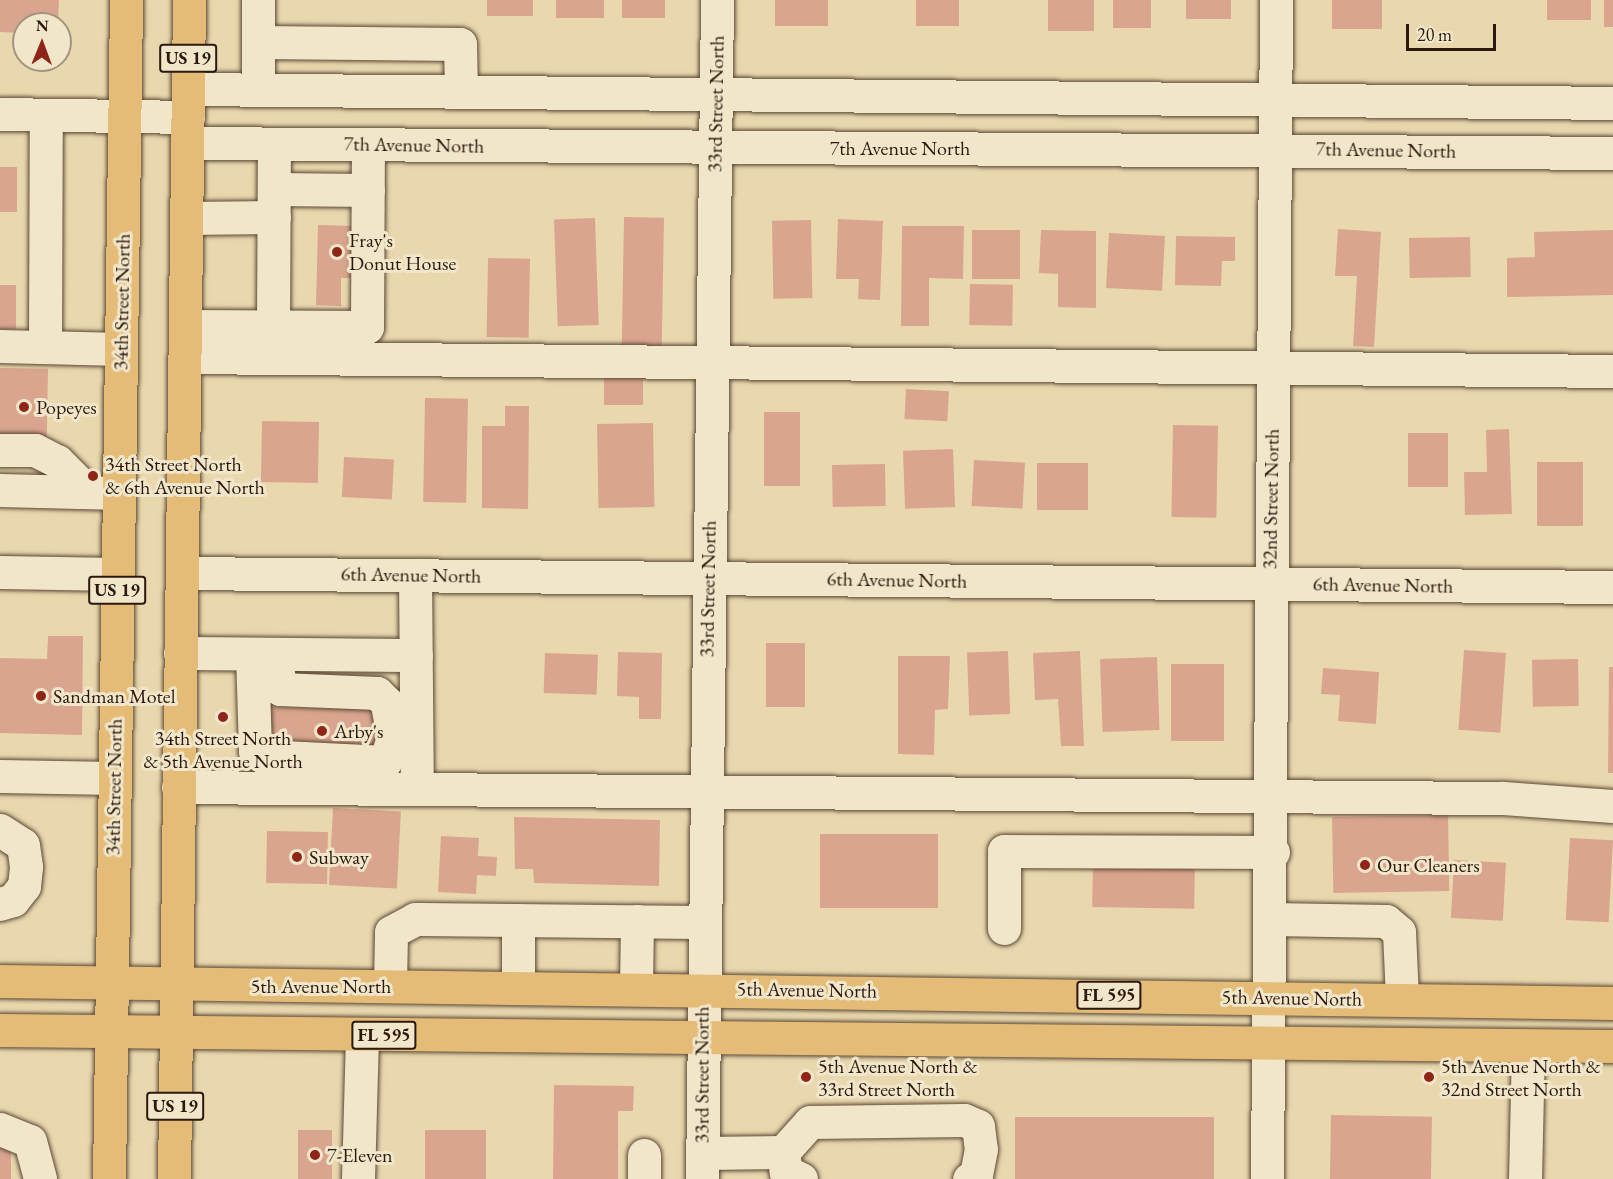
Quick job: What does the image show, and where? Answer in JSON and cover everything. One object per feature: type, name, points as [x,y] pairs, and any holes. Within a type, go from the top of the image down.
[{"type":"main road","name":"34th Street North","points":[[108,1179],[117,574],[103,493],[121,349],[126,0]]},
{"type":"main road","name":"US 19","points":[[174,1179],[189,0]]},
{"type":"main road","name":"5th Avenue North","points":[[0,981],[176,985],[636,987],[1613,1003]]},
{"type":"main road","points":[[0,1030],[177,1034]]},
{"type":"main road","name":"FL 595","points":[[177,1034],[1270,1043],[1528,1048],[1613,1046]]},
{"type":"street","points":[[258,0],[258,89]]},
{"type":"street","name":"33rd Street North","points":[[702,1166],[702,988],[717,0]]},
{"type":"street","name":"32nd Street North","points":[[1267,1179],[1272,997],[1270,584],[1276,0]]},
{"type":"street","points":[[258,42],[460,44],[461,92]]},
{"type":"street","name":"7th Avenue North","points":[[188,116],[258,89],[1613,103]]},
{"type":"street","name":"7th Avenue North","points":[[0,114],[188,116],[274,144],[715,148],[1274,148],[1613,153]]},
{"type":"street","points":[[45,347],[46,115]]},
{"type":"street","points":[[273,326],[274,144]]},
{"type":"street","points":[[185,342],[273,326],[367,327],[369,144]]},
{"type":"street","points":[[186,218],[368,190]]},
{"type":"street","points":[[185,342],[712,360],[1613,371]]},
{"type":"street","points":[[0,346],[121,349]]},
{"type":"street","points":[[0,450],[35,450],[57,461],[103,493]]},
{"type":"street","points":[[0,490],[103,493]]},
{"type":"street","points":[[0,572],[117,574]]},
{"type":"street","name":"6th Avenue North","points":[[182,573],[1613,588]]},
{"type":"street","points":[[415,575],[417,788]]},
{"type":"street","points":[[180,653],[416,655]]},
{"type":"street","points":[[264,654],[279,689],[376,693],[387,703],[393,738],[385,762],[262,756],[255,751],[264,654]]},
{"type":"street","points":[[0,776],[114,778]]},
{"type":"street","points":[[178,787],[417,788],[705,794],[1503,798],[1613,806]]},
{"type":"street","points":[[0,830],[23,845],[26,867],[24,886],[13,900],[0,904]]},
{"type":"street","points":[[1004,928],[1004,851],[1273,852]]},
{"type":"street","points":[[390,986],[391,932],[415,919],[703,922]]},
{"type":"street","points":[[1272,919],[1386,921],[1399,932],[1402,999]]},
{"type":"street","points":[[518,920],[518,987]]},
{"type":"street","points":[[636,987],[638,921]]},
{"type":"street","points":[[358,1179],[362,1035]]},
{"type":"street","points":[[1525,1179],[1528,1048]]},
{"type":"street","points":[[702,1166],[783,1152],[810,1122],[964,1120],[978,1126],[981,1149],[976,1174],[969,1179]]},
{"type":"street","points":[[0,1129],[30,1141],[40,1179]]},
{"type":"street","points":[[783,1152],[786,1172],[801,1179]]},
{"type":"building","points":[[0,0],[59,0],[58,12],[12,12],[12,32],[0,32]]},
{"type":"building","points":[[487,0],[533,0],[533,16],[487,16]]},
{"type":"building","points":[[556,0],[604,0],[604,18],[556,18]]},
{"type":"building","points":[[622,0],[665,0],[665,18],[622,18]]},
{"type":"building","points":[[775,0],[828,0],[828,26],[775,26]]},
{"type":"building","points":[[916,0],[959,0],[959,26],[916,26]]},
{"type":"building","points":[[1048,0],[1094,0],[1094,31],[1048,31]]},
{"type":"building","points":[[1113,0],[1151,0],[1151,28],[1113,28]]},
{"type":"building","points":[[1186,0],[1231,0],[1231,19],[1186,19]]},
{"type":"building","points":[[1332,0],[1382,0],[1382,29],[1332,29]]},
{"type":"building","points":[[1547,0],[1591,0],[1591,20],[1547,20]]},
{"type":"building","points":[[1604,0],[1613,0],[1613,27],[1604,27]]},
{"type":"building","points":[[0,167],[17,167],[17,212],[0,212]]},
{"type":"building","points":[[624,217],[664,218],[662,349],[622,348]]},
{"type":"building","points":[[595,218],[599,325],[558,326],[554,219]]},
{"type":"building","points":[[838,219],[883,221],[880,300],[858,299],[859,279],[836,279]]},
{"type":"building","points":[[811,220],[812,298],[773,299],[772,221]]},
{"type":"building","name":"Fray's Donut House","points":[[318,225],[357,226],[356,278],[341,278],[341,306],[316,305]]},
{"type":"building","points":[[902,226],[964,226],[963,279],[929,278],[929,326],[901,326]]},
{"type":"building","points":[[1338,229],[1381,232],[1374,347],[1353,346],[1357,276],[1335,276]]},
{"type":"building","points":[[972,230],[1020,230],[1020,279],[972,279]]},
{"type":"building","points":[[1041,230],[1096,231],[1096,308],[1058,307],[1058,274],[1039,273]]},
{"type":"building","points":[[1613,230],[1613,295],[1507,297],[1507,258],[1535,257],[1534,232]]},
{"type":"building","points":[[1109,233],[1165,236],[1162,291],[1106,288]]},
{"type":"building","points":[[1176,236],[1235,237],[1235,261],[1222,261],[1221,286],[1175,285]]},
{"type":"building","points":[[1470,237],[1471,277],[1410,278],[1409,238]]},
{"type":"building","points":[[488,258],[530,259],[529,338],[487,337]]},
{"type":"building","points":[[970,284],[1013,285],[1012,326],[969,325]]},
{"type":"building","points":[[0,285],[16,285],[16,329],[0,329]]},
{"type":"building","name":"Popeyes","points":[[0,368],[48,369],[47,446],[0,445]]},
{"type":"building","points":[[604,377],[643,377],[643,405],[604,405]]},
{"type":"building","points":[[906,389],[949,391],[947,421],[904,419]]},
{"type":"building","points":[[425,398],[468,399],[466,503],[423,502]]},
{"type":"building","points":[[505,406],[529,406],[528,509],[482,508],[482,426],[505,426]]},
{"type":"building","points":[[764,412],[800,412],[800,486],[764,486]]},
{"type":"building","points":[[262,421],[319,422],[318,483],[261,482]]},
{"type":"building","points":[[653,423],[654,507],[598,508],[597,424]]},
{"type":"building","points":[[1173,425],[1218,426],[1216,518],[1171,517]]},
{"type":"building","points":[[1509,429],[1512,514],[1465,515],[1464,472],[1487,472],[1486,430]]},
{"type":"building","points":[[1408,433],[1448,433],[1448,487],[1408,487]]},
{"type":"building","points":[[953,449],[955,507],[905,509],[903,451]]},
{"type":"building","points":[[344,457],[394,460],[392,500],[342,497]]},
{"type":"building","points":[[974,460],[1025,463],[1023,509],[972,506]]},
{"type":"building","points":[[1537,462],[1583,462],[1583,526],[1537,526]]},
{"type":"building","points":[[1037,463],[1088,463],[1088,510],[1037,510]]},
{"type":"building","points":[[885,464],[886,506],[833,507],[832,465]]},
{"type":"building","name":"Sandman Motel","points":[[48,636],[83,636],[82,735],[0,733],[0,658],[47,659]]},
{"type":"building","points":[[766,643],[805,643],[805,707],[766,707]]},
{"type":"building","points":[[1464,650],[1506,653],[1500,733],[1458,730]]},
{"type":"building","points":[[1008,651],[1010,714],[969,715],[967,652]]},
{"type":"building","points":[[1080,651],[1084,746],[1061,746],[1058,699],[1035,700],[1033,653]]},
{"type":"building","points":[[618,652],[662,653],[661,719],[639,719],[639,697],[617,696]]},
{"type":"building","points":[[545,653],[598,655],[597,695],[544,693]]},
{"type":"building","points":[[898,656],[950,656],[948,709],[935,710],[934,755],[898,754]]},
{"type":"building","points":[[1157,657],[1160,730],[1103,732],[1100,659]]},
{"type":"building","points":[[1578,659],[1579,706],[1533,707],[1532,660]]},
{"type":"building","points":[[1171,664],[1224,664],[1224,741],[1171,741]]},
{"type":"building","points":[[1609,667],[1613,667],[1613,773],[1608,773]]},
{"type":"building","points":[[1323,668],[1379,672],[1376,724],[1338,721],[1340,695],[1321,694]]},
{"type":"building","name":"Arby's","points":[[260,707],[379,709],[378,748],[259,746]]},
{"type":"building","points":[[333,808],[401,812],[397,888],[329,885]]},
{"type":"building","points":[[1448,815],[1449,891],[1333,893],[1332,817]]},
{"type":"building","points":[[514,817],[660,820],[659,886],[534,883],[533,869],[515,869]]},
{"type":"building","name":"Subway","points":[[267,831],[328,832],[327,884],[266,883]]},
{"type":"building","points":[[820,834],[938,834],[938,908],[820,908]]},
{"type":"building","points":[[441,836],[479,838],[478,856],[497,857],[496,876],[477,875],[476,894],[438,892]]},
{"type":"building","points":[[1570,838],[1613,840],[1609,922],[1566,920]]},
{"type":"building","points":[[1454,860],[1506,863],[1503,921],[1451,918]]},
{"type":"building","points":[[1093,861],[1195,863],[1194,909],[1092,907]]},
{"type":"building","points":[[554,1085],[634,1086],[633,1111],[618,1111],[618,1179],[553,1179]]},
{"type":"building","points":[[1331,1115],[1432,1117],[1431,1179],[1330,1179]]},
{"type":"building","points":[[1015,1117],[1214,1117],[1214,1179],[1015,1179]]},
{"type":"building","name":"7-Eleven","points":[[298,1130],[332,1130],[332,1179],[298,1179]]},
{"type":"building","points":[[425,1130],[486,1130],[486,1179],[425,1179]]},
{"type":"building","points":[[0,1146],[11,1146],[11,1179],[0,1179]]},
{"type":"place","name":"Fray's Donut House","points":[[337,252]]},
{"type":"place","name":"Popeyes","points":[[24,407]]},
{"type":"place","name":"34th Street North & 6th Avenue North","points":[[93,476]]},
{"type":"place","name":"Sandman Motel","points":[[41,696]]},
{"type":"place","name":"34th Street North & 5th Avenue North","points":[[223,717]]},
{"type":"place","name":"Arby's","points":[[322,731]]},
{"type":"place","name":"Subway","points":[[297,857]]},
{"type":"place","name":"Our Cleaners","points":[[1365,865]]},
{"type":"place","name":"5th Avenue North & 33rd Street North","points":[[806,1077]]},
{"type":"place","name":"5th Avenue North & 32nd Street North","points":[[1429,1077]]},
{"type":"place","name":"7-Eleven","points":[[315,1155]]}]
